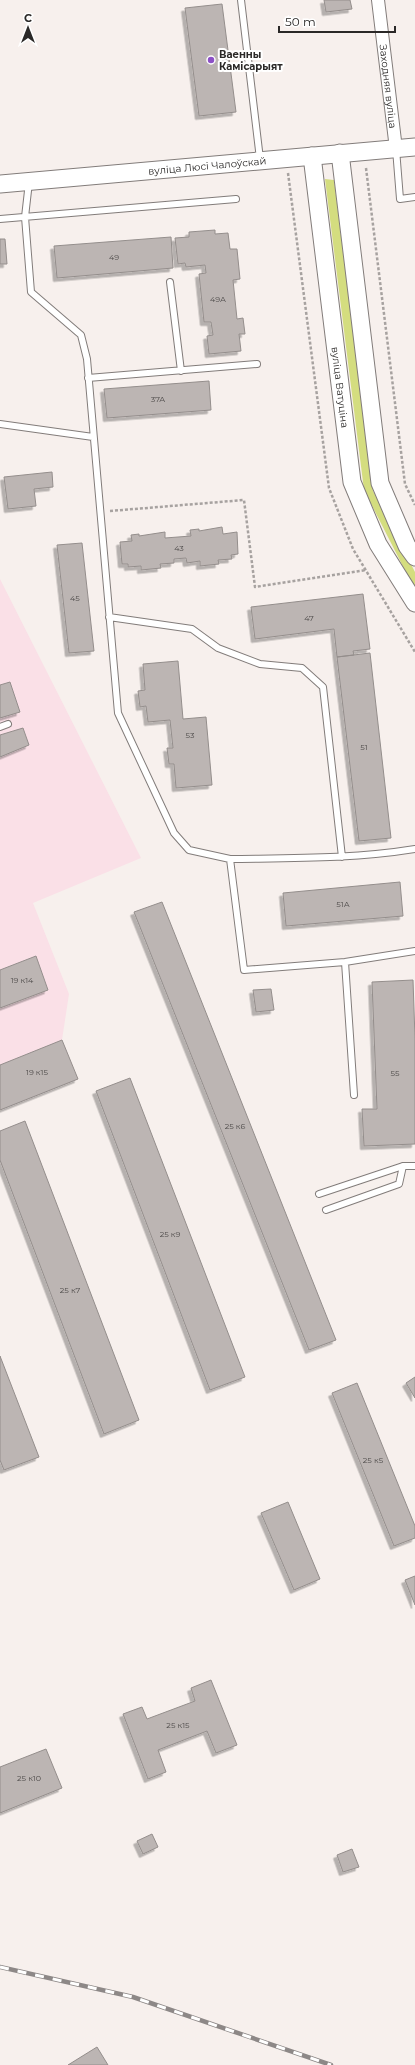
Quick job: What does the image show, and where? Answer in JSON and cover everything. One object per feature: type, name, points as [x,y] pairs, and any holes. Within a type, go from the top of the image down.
[{"type":"street","name":"Заходняя вуліца","points":[[378,0],[396,149]]},
{"type":"street","name":"вуліца Люсі Чалоўскай","points":[[0,184],[415,147]]},
{"type":"street","points":[[340,153],[380,484],[407,546],[415,557]]},
{"type":"street","name":"вуліца Ватуціна","points":[[312,156],[352,482],[378,544],[415,603]]},
{"type":"lane","points":[[241,0],[261,161]]},
{"type":"lane","points":[[396,149],[400,199],[415,197]]},
{"type":"lane","points":[[29,181],[24,217],[31,292],[81,335],[88,378],[118,713],[174,833],[189,850],[230,859],[342,857],[378,855],[415,849]]},
{"type":"lane","points":[[0,219],[236,199]]},
{"type":"lane","points":[[170,282],[181,370]]},
{"type":"lane","points":[[88,378],[257,364]]},
{"type":"lane","points":[[0,424],[93,437]]},
{"type":"lane","points":[[109,617],[192,630],[218,648],[260,664],[302,668],[323,687],[342,857]]},
{"type":"lane","points":[[0,727],[8,724]]},
{"type":"lane","points":[[230,859],[244,970],[345,962],[415,951]]},
{"type":"lane","points":[[345,962],[354,1095]]},
{"type":"lane","points":[[319,1194],[403,1166],[415,1166]]},
{"type":"lane","points":[[326,1210],[399,1184],[403,1166]]},
{"type":"path","points":[[364,152],[406,484],[415,505]]},
{"type":"path","points":[[100,512],[244,500],[255,587],[366,570]]},
{"type":"shaded area","points":[[0,579],[141,858],[33,903],[69,994],[62,1040],[78,1079],[0,1110]]},
{"type":"green space","points":[[325,179],[334,180],[373,491],[415,572],[415,590],[364,490]]},
{"type":"building","points":[[324,0],[350,0],[352,9],[326,12]]},
{"type":"building","name":"Ваенны Камісарыят","points":[[222,4],[236,112],[199,116],[185,8]]},
{"type":"building","points":[[215,230],[215,234],[228,233],[230,249],[237,249],[240,279],[233,280],[237,319],[243,318],[245,334],[239,334],[241,351],[209,354],[207,336],[213,335],[211,322],[204,322],[199,274],[206,273],[205,265],[186,267],[185,263],[178,264],[175,238],[189,237],[189,232]]},
{"type":"building","points":[[171,237],[173,268],[57,278],[54,246]]},
{"type":"building","points":[[0,239],[5,239],[7,264],[0,264]]},
{"type":"building","points":[[209,381],[211,410],[107,418],[104,389]]},
{"type":"building","points":[[52,472],[53,487],[34,489],[36,506],[8,509],[4,477]]},
{"type":"building","points":[[222,527],[223,534],[237,532],[238,554],[231,555],[232,559],[218,560],[219,564],[200,566],[200,561],[187,563],[186,558],[174,559],[174,563],[160,564],[161,568],[141,570],[141,566],[128,567],[128,564],[122,564],[120,542],[132,541],[131,535],[139,534],[139,536],[165,532],[165,538],[191,536],[190,530],[199,529],[199,531]]},
{"type":"building","points":[[82,543],[94,651],[69,653],[57,545]]},
{"type":"building","points":[[363,594],[370,649],[353,651],[354,655],[337,657],[334,629],[255,639],[251,607]]},
{"type":"building","points":[[370,653],[391,838],[359,841],[337,657]]},
{"type":"building","points":[[178,661],[183,719],[206,717],[212,785],[176,788],[174,764],[169,764],[167,748],[173,748],[170,720],[148,722],[146,706],[140,707],[138,691],[145,690],[143,664]]},
{"type":"building","points":[[10,682],[20,712],[0,718],[0,685]]},
{"type":"building","points":[[23,728],[29,745],[0,757],[0,735]]},
{"type":"building","points":[[400,882],[403,916],[286,926],[283,893]]},
{"type":"building","points":[[162,902],[336,1340],[309,1350],[134,912]]},
{"type":"building","points":[[36,956],[48,990],[0,1008],[0,970]]},
{"type":"building","points":[[413,980],[415,1038],[415,1144],[364,1146],[362,1109],[377,1109],[372,982]]},
{"type":"building","points":[[271,989],[274,1010],[256,1012],[253,990]]},
{"type":"building","points":[[62,1040],[78,1079],[0,1110],[0,1065]]},
{"type":"building","points":[[130,1078],[245,1377],[210,1390],[96,1091]]},
{"type":"building","points":[[25,1121],[139,1420],[104,1434],[0,1160],[0,1131]]},
{"type":"building","points":[[0,1356],[39,1457],[4,1470],[0,1460]]},
{"type":"building","points":[[415,1377],[415,1398],[406,1383]]},
{"type":"building","points":[[357,1383],[415,1526],[415,1538],[394,1546],[332,1393]]},
{"type":"building","points":[[288,1502],[320,1579],[294,1590],[261,1513]]},
{"type":"building","points":[[415,1576],[415,1605],[405,1580]]},
{"type":"building","points":[[211,1680],[237,1745],[216,1753],[207,1731],[158,1750],[166,1772],[148,1779],[123,1714],[142,1707],[147,1719],[195,1701],[191,1688]]},
{"type":"building","points":[[46,1749],[62,1788],[0,1813],[0,1767]]},
{"type":"building","points":[[152,1834],[158,1847],[143,1854],[137,1841]]},
{"type":"building","points":[[352,1849],[359,1867],[343,1872],[337,1855]]},
{"type":"building","points":[[97,2047],[108,2065],[68,2065]]},
{"type":"railway","points":[[0,1967],[133,1997],[331,2065]]},
{"type":"place","name":"Ваенны Камісарыят","points":[[211,60]]}]
